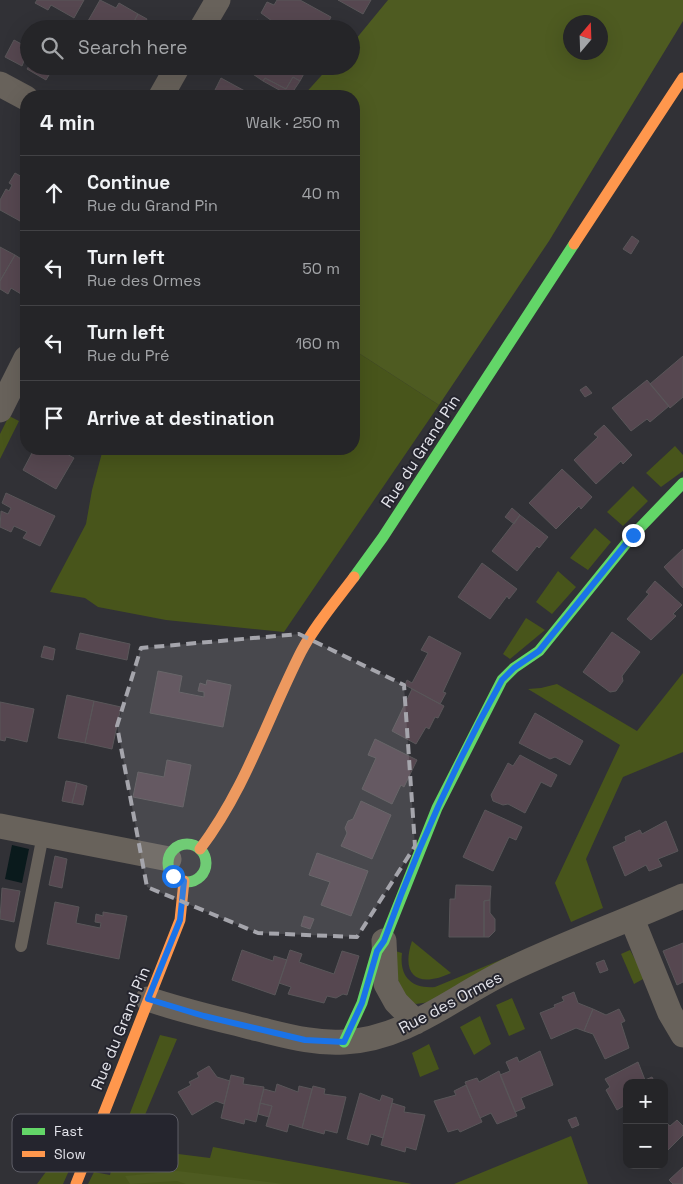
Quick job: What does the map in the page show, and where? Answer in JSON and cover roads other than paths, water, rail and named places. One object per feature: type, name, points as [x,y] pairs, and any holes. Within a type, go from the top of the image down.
[{"type":"street","points":[[206,20],[218,0]]},
{"type":"street","points":[[164,90],[173,75]]},
{"type":"street","name":"Rue du Grand Pin","points":[[200,849],[222,820],[241,784],[307,644],[326,614],[388,529],[683,78]]},
{"type":"street","points":[[0,84],[20,95]]},
{"type":"street","points":[[1,405],[20,369]]},
{"type":"street","points":[[344,1042],[362,1003],[377,951],[384,941],[410,868],[447,785],[502,680],[514,668],[539,651],[633,535],[683,483]]},
{"type":"street","points":[[0,826],[169,859]]},
{"type":"street","points":[[188,844],[200,849],[206,861],[202,874],[191,881],[184,881],[173,876],[168,865],[171,852],[182,845],[188,844]]},
{"type":"street","name":"Rue du Grand Pin","points":[[103,1114],[180,920],[184,881]]},
{"type":"street","name":"Rue des Ormes","points":[[148,999],[204,1016],[305,1040],[344,1042],[377,1037],[416,1022],[503,973],[683,896]]},
{"type":"street","points":[[632,919],[670,1013],[683,1036]]},
{"type":"street","points":[[384,941],[386,984],[396,1002],[416,1022]]},
{"type":"street","name":"Rue du Grand Pin","points":[[76,1184],[81,1172]]},
{"type":"lane","points":[[22,946],[43,835]]}]
